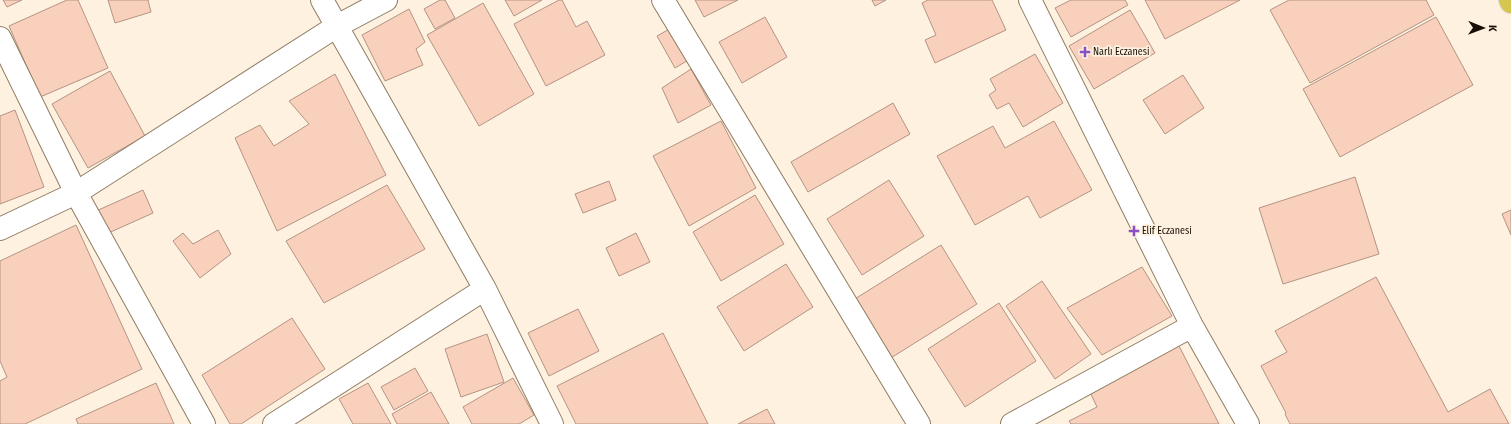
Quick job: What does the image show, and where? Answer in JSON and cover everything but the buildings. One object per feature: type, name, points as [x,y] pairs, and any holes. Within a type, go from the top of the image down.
[{"type":"street","points":[[322,0],[484,289],[552,424]]},
{"type":"street","points":[[0,229],[76,193],[337,26],[386,0]]},
{"type":"street","points":[[663,0],[919,424]]},
{"type":"street","points":[[1030,0],[1192,326],[1248,424]]},
{"type":"street","points":[[0,38],[76,193],[204,424]]},
{"type":"street","points":[[274,424],[484,289]]},
{"type":"street","points":[[1012,424],[1192,326]]},
{"type":"place","name":"Narlı Eczanesi","points":[[1085,52]]},
{"type":"place","name":"Elif Eczanesi","points":[[1134,231]]}]
